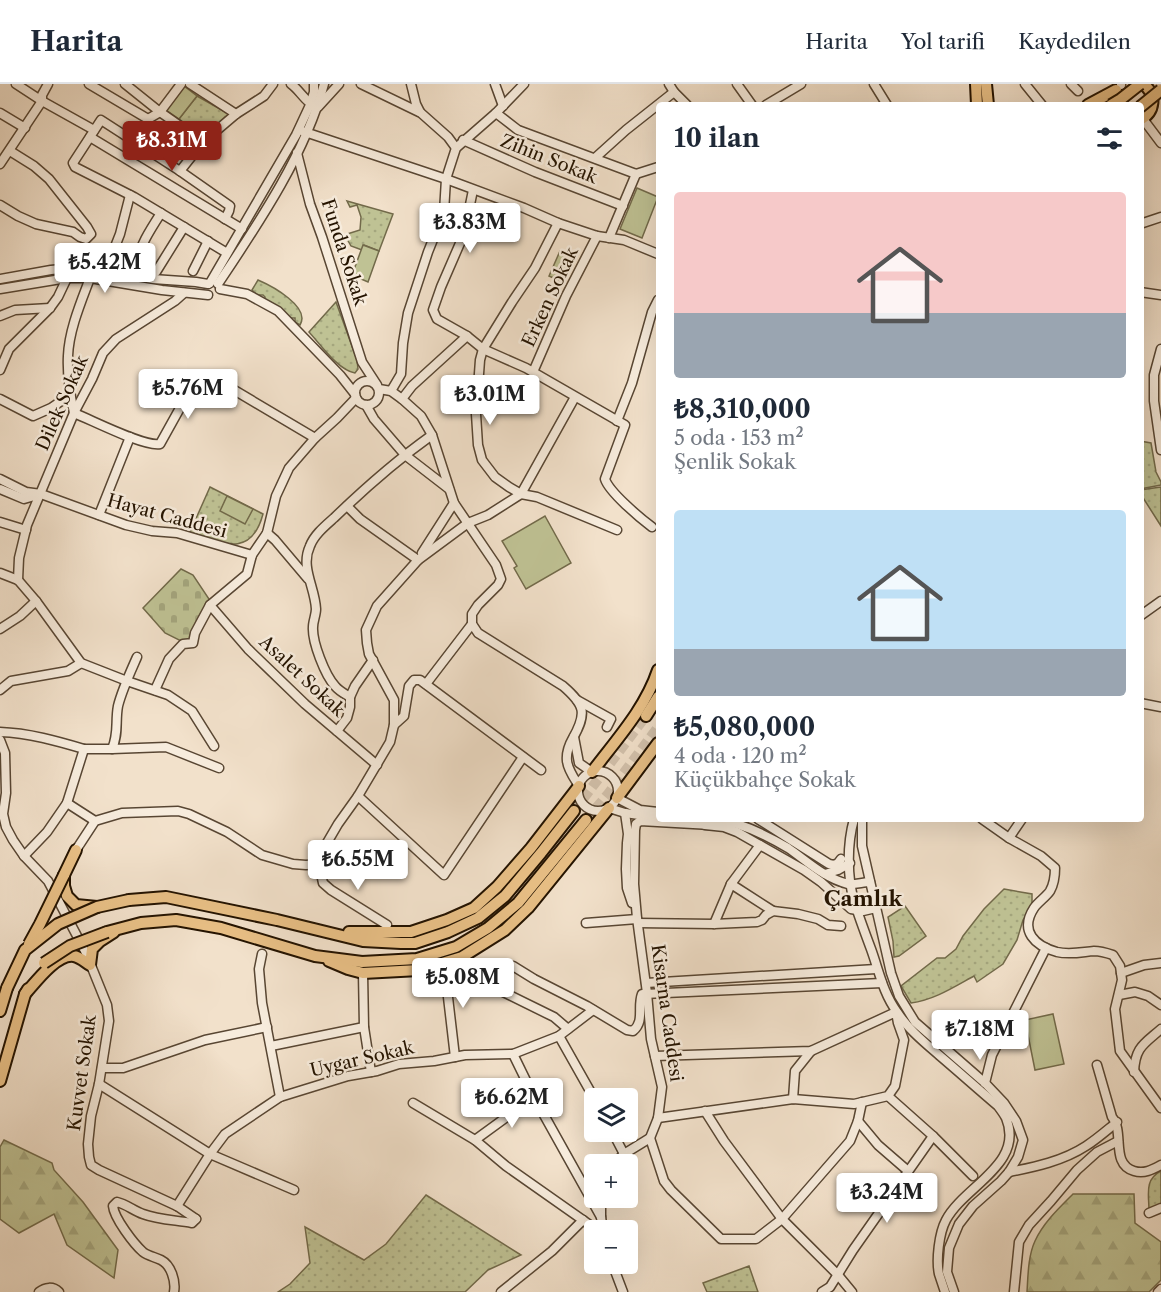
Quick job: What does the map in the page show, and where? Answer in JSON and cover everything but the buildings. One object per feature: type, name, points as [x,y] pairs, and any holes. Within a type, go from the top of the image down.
[{"type":"main road","points":[[976,84],[977,102]]},
{"type":"main road","points":[[986,84],[988,102]]},
{"type":"main road","points":[[1116,102],[1142,84],[1150,90],[1152,96],[1152,109],[1144,114]]},
{"type":"main road","points":[[1112,102],[1113,96],[1121,85]]},
{"type":"main road","points":[[1093,102],[1121,85]]},
{"type":"main road","points":[[1144,114],[1161,90]]},
{"type":"main road","points":[[1144,114],[1161,104]]},
{"type":"main road","points":[[592,772],[638,710],[653,686],[656,676]]},
{"type":"main road","points":[[646,716],[656,700]]},
{"type":"main road","points":[[617,798],[656,746]]},
{"type":"main road","points":[[321,930],[363,933],[411,932],[474,908],[497,887],[524,856],[579,786]]},
{"type":"main road","points":[[0,1081],[25,994],[44,963],[70,946],[122,927],[176,920],[221,928],[363,973],[419,970],[462,957],[505,930],[528,908],[609,808]]},
{"type":"main road","points":[[25,950],[58,924],[97,907],[129,900],[166,897],[363,941],[415,943],[478,918],[504,896],[574,811]]},
{"type":"main road","points":[[315,956],[362,962],[417,959],[456,947],[488,928],[518,903],[586,820]]},
{"type":"main road","points":[[0,1011],[7,988],[76,850]]},
{"type":"main road","points":[[64,875],[67,896],[76,905],[97,907]]},
{"type":"main road","points":[[90,966],[92,949],[122,927]]},
{"type":"main road","points":[[25,994],[49,966],[69,955],[77,956],[90,966]]},
{"type":"street","points":[[16,84],[242,229]]},
{"type":"street","points":[[0,164],[42,101],[42,95],[48,84]]},
{"type":"street","points":[[89,84],[148,119],[160,112],[181,84]]},
{"type":"street","points":[[125,84],[203,142]]},
{"type":"street","points":[[190,84],[236,114]]},
{"type":"street","points":[[180,171],[203,142],[236,114],[264,96],[273,84]]},
{"type":"street","points":[[314,84],[314,106]]},
{"type":"street","points":[[214,285],[227,253],[303,131],[324,84]]},
{"type":"street","points":[[314,106],[339,84]]},
{"type":"street","points":[[361,84],[421,113],[448,137],[456,148]]},
{"type":"street","points":[[411,84],[416,105],[421,113]]},
{"type":"street","points":[[495,84],[503,106]]},
{"type":"street","points":[[391,391],[401,374],[408,313],[444,212],[446,179],[456,148],[496,113],[524,84]]},
{"type":"street","points":[[771,102],[801,84]]},
{"type":"street","points":[[1025,84],[1040,102]]},
{"type":"street","points":[[1071,84],[1078,91]]},
{"type":"street","points":[[295,85],[314,106]]},
{"type":"street","points":[[876,85],[884,102]]},
{"type":"street","points":[[742,86],[750,102]]},
{"type":"street","points":[[657,102],[672,88],[684,102]]},
{"type":"street","points":[[595,158],[656,103]]},
{"type":"street","points":[[0,113],[25,128]]},
{"type":"street","points":[[496,113],[518,130],[636,174],[656,169]]},
{"type":"street","points":[[1144,116],[1161,142]]},
{"type":"street","points":[[225,219],[230,206],[101,120],[73,163],[75,167],[130,195],[227,253]]},
{"type":"street","points":[[214,285],[262,216],[297,153],[303,131]]},
{"type":"street","points":[[303,131],[446,179],[558,223],[597,236],[624,240],[656,253]]},
{"type":"street","name":"Zihin Sokak","points":[[463,140],[535,172],[623,206]]},
{"type":"street","points":[[0,206],[36,224],[73,232],[86,239],[91,234],[49,178],[10,151]]},
{"type":"street","name":"Funda Sokak","points":[[297,153],[310,204],[362,362],[378,387]]},
{"type":"street","points":[[609,238],[636,174]]},
{"type":"street","points":[[473,190],[464,234],[433,310],[437,319],[467,336],[483,349],[533,372],[625,426],[605,479],[607,486],[652,527]]},
{"type":"street","points":[[109,262],[120,234],[130,195]]},
{"type":"street","points":[[135,267],[142,244],[161,213]]},
{"type":"street","points":[[1144,223],[1161,217]]},
{"type":"street","points":[[558,223],[535,268],[483,349],[480,360],[476,414],[478,445],[482,460],[495,477],[521,494],[537,497],[617,530]]},
{"type":"street","points":[[156,272],[184,227]]},
{"type":"street","name":"Erken Sokak","points":[[533,372],[566,296],[597,236]]},
{"type":"street","points":[[193,271],[208,241]]},
{"type":"street","points":[[0,279],[82,267],[153,279],[196,282],[247,294],[278,311],[340,375],[405,455],[450,490]]},
{"type":"street","points":[[0,289],[67,278],[90,278],[216,296],[220,292],[214,285]]},
{"type":"street","points":[[0,370],[9,349],[50,308],[67,278]]},
{"type":"street","points":[[90,278],[75,320],[68,355],[70,395],[74,413],[130,437],[154,445],[160,444],[190,390],[198,384],[210,382],[224,384],[315,438]]},
{"type":"street","name":"Dilek Sokak","points":[[18,580],[19,558],[26,530],[74,413],[92,380],[103,353],[116,339],[176,301],[184,293]]},
{"type":"street","points":[[1144,293],[1161,296]]},
{"type":"street","points":[[617,421],[632,383],[656,304]]},
{"type":"street","points":[[0,323],[3,315],[15,310],[50,308]]},
{"type":"street","points":[[402,399],[412,386],[467,336]]},
{"type":"street","points":[[1161,349],[1154,375],[1154,401],[1161,450]]},
{"type":"street","name":"Funda Sokak","points":[[360,383],[362,362]]},
{"type":"street","points":[[340,375],[360,383],[373,382],[378,387],[391,391],[421,416],[432,435],[454,503],[496,565],[501,579],[472,614],[472,624],[478,633],[563,686],[576,699],[611,720],[607,727]]},
{"type":"street","points":[[155,690],[169,659],[178,647],[193,643],[195,633],[210,605],[247,573],[252,555],[267,533],[276,496],[289,468],[315,438],[337,418],[355,396],[360,383]]},
{"type":"street","points":[[366,405],[376,402],[380,396],[378,387]]},
{"type":"street","points":[[0,399],[33,416],[51,408],[70,395]]},
{"type":"street","points":[[418,560],[468,523],[521,494],[575,398]]},
{"type":"street","points":[[350,697],[336,688],[326,673],[320,657],[313,629],[316,609],[307,561],[309,546],[346,506],[432,435]]},
{"type":"street","points":[[99,515],[130,437]]},
{"type":"street","name":"Hayat Caddesi","points":[[0,479],[26,492],[41,494],[126,525],[152,531],[177,533],[252,555]]},
{"type":"street","name":"Hayat Caddesi","points":[[0,489],[24,499],[41,494]]},
{"type":"street","points":[[387,925],[323,883],[319,864],[324,848],[390,742],[394,724],[394,700],[369,654],[366,630],[377,606],[418,560],[454,503]]},
{"type":"street","points":[[346,506],[360,519],[418,560]]},
{"type":"street","points":[[0,522],[26,530]]},
{"type":"street","points":[[267,533],[309,579]]},
{"type":"street","points":[[0,573],[18,580],[81,663],[126,681],[168,694],[192,711],[214,746]]},
{"type":"street","points":[[1144,613],[1161,600]]},
{"type":"street","points":[[0,629],[20,616],[36,601]]},
{"type":"street","name":"Asalet Sokak","points":[[210,605],[248,649],[305,704],[377,765]]},
{"type":"street","points":[[426,684],[472,624]]},
{"type":"street","points":[[112,749],[117,737],[118,707],[136,657]]},
{"type":"street","points":[[338,731],[347,718],[350,697],[355,686],[373,660]]},
{"type":"street","points":[[0,690],[11,681],[68,671],[81,663]]},
{"type":"street","points":[[394,724],[404,716],[409,686],[414,680],[420,680],[541,770]]},
{"type":"street","points":[[576,699],[583,713],[568,746],[567,763],[579,786]]},
{"type":"street","points":[[1144,704],[1161,707]]},
{"type":"street","points":[[0,732],[52,740],[84,749],[166,747],[219,768]]},
{"type":"street","points":[[574,737],[579,763],[592,772],[604,772],[615,779],[617,798],[609,808],[603,811],[590,809],[580,800],[579,786],[582,780],[592,772]]},
{"type":"street","name":"Kuvvet Sokak","points":[[0,740],[5,753],[6,793],[3,814],[6,827],[24,856],[48,881],[86,953],[107,1005],[109,1021],[88,1144],[91,1165],[177,1206]]},
{"type":"street","points":[[24,856],[47,832],[67,803],[84,749]]},
{"type":"street","points":[[358,796],[444,875],[523,757]]},
{"type":"street","points":[[617,798],[640,810],[656,812]]},
{"type":"street","points":[[67,803],[95,821]]},
{"type":"street","points":[[609,808],[656,818]]},
{"type":"street","points":[[76,850],[95,821],[122,813],[178,811],[227,832],[262,855],[293,864],[319,864]]},
{"type":"street","points":[[625,813],[628,827],[627,888],[637,920]]},
{"type":"street","points":[[637,920],[634,884],[636,824],[640,821],[656,821]]},
{"type":"street","points":[[713,822],[737,832],[813,876],[848,908],[863,911],[876,908]]},
{"type":"street","points":[[745,822],[825,874],[851,885],[870,882]]},
{"type":"street","points":[[763,822],[826,862],[834,865],[845,861]]},
{"type":"street","points":[[825,874],[838,870],[845,861],[854,822]]},
{"type":"street","points":[[862,822],[862,846],[895,987],[915,1022],[985,1083],[1004,1103],[1016,1121],[1023,1140],[1018,1157],[1009,1172],[973,1206],[958,1224],[949,1248],[948,1272],[954,1292]]},
{"type":"street","points":[[986,822],[1041,856],[1054,868],[1055,876],[1049,891],[1027,920],[1028,931],[1035,940],[1046,948],[1060,953],[1075,954],[1097,951],[1113,955],[1120,966],[1122,980],[1115,1009],[1119,1051],[1161,1108]]},
{"type":"street","points":[[1009,838],[1020,822]]},
{"type":"street","points":[[714,924],[731,884],[760,845]]},
{"type":"street","points":[[658,1118],[794,1099],[854,1104],[888,1096],[894,1086],[904,1040],[896,1012],[876,969],[857,910],[845,861]]},
{"type":"street","points":[[731,884],[773,911],[798,914],[818,919],[828,925],[841,926]]},
{"type":"street","points":[[586,923],[637,920],[714,924],[757,922],[773,911]]},
{"type":"street","name":"Kisarna Caddesi","points":[[637,920],[651,1040],[662,1087],[658,1118],[650,1138]]},
{"type":"street","points":[[985,1083],[992,1055],[1046,948]]},
{"type":"street","points":[[262,954],[259,969],[262,1003],[280,1097]]},
{"type":"street","points":[[444,963],[554,1017],[568,1029]]},
{"type":"street","points":[[444,963],[455,1057]]},
{"type":"street","points":[[1121,973],[1144,965],[1161,963]]},
{"type":"street","points":[[513,966],[627,1030],[633,1031],[641,1020],[640,997],[647,993],[882,983]]},
{"type":"street","points":[[646,983],[876,969]]},
{"type":"street","points":[[363,973],[364,1027],[371,1072]]},
{"type":"street","points":[[815,973],[816,985]]},
{"type":"street","points":[[752,977],[753,988]]},
{"type":"street","points":[[695,980],[695,991]]},
{"type":"street","points":[[1119,995],[1135,992],[1148,996],[1161,1005]]},
{"type":"street","name":"Uygar Sokak","points":[[177,1206],[225,1134],[280,1097],[348,1076],[399,1064],[465,1055],[513,1054],[559,1036],[593,1010]]},
{"type":"street","points":[[655,1056],[811,1050],[896,1012]]},
{"type":"street","points":[[896,1012],[920,1038],[998,1106],[1006,1117],[1009,1131],[1009,1142],[995,1168],[963,1198],[946,1220],[939,1242],[939,1273],[943,1291]]},
{"type":"street","points":[[102,1068],[123,1068],[205,1040],[267,1027]]},
{"type":"street","points":[[271,1046],[364,1027]]},
{"type":"street","points":[[1134,1072],[1138,1051],[1161,1029]]},
{"type":"street","points":[[559,1036],[588,1088]]},
{"type":"street","points":[[794,1099],[795,1071],[811,1050]]},
{"type":"street","points":[[513,1054],[534,1097],[601,1217]]},
{"type":"street","points":[[1097,1065],[1112,1117],[1117,1122],[1120,1155],[1123,1163],[1128,1168],[1142,1172],[1161,1165]]},
{"type":"street","points":[[99,1084],[210,1154],[294,1190]]},
{"type":"street","points":[[888,1096],[973,1176]]},
{"type":"street","points":[[476,1140],[534,1097]]},
{"type":"street","points":[[618,1142],[624,1154],[650,1138],[664,1180],[671,1190],[721,1239],[756,1239],[782,1219],[850,1141],[862,1102]]},
{"type":"street","points":[[413,1103],[476,1140],[506,1166],[583,1220],[552,1251],[501,1292]]},
{"type":"street","points":[[705,1111],[724,1141],[782,1219],[852,1292]]},
{"type":"street","points":[[858,1121],[878,1145],[908,1171]]},
{"type":"street","points":[[1009,1172],[1038,1166],[1066,1156],[1086,1146],[1117,1122]]},
{"type":"street","points":[[822,1292],[830,1287],[853,1250],[933,1136]]},
{"type":"street","points":[[1014,1292],[1019,1242],[1029,1225],[1077,1170],[1097,1152],[1118,1141]]},
{"type":"street","points":[[174,1292],[174,1278],[166,1265],[162,1260],[145,1254],[138,1247],[121,1224],[113,1206],[120,1202],[134,1211],[160,1219],[192,1223],[196,1219],[177,1206]]},
{"type":"street","points":[[601,1208],[601,1220]]},
{"type":"street","points":[[1149,1213],[1161,1208]]},
{"type":"street","points":[[616,1274],[623,1292]]},
{"type":"street","points":[[39,1292],[51,1288],[59,1292]]},
{"type":"green space","points":[[184,86],[197,96],[179,119],[166,110]]},
{"type":"green space","points":[[197,96],[229,114],[203,137],[179,119]]},
{"type":"green space","points":[[637,188],[656,196],[656,202],[642,238],[620,229]]},
{"type":"green space","points":[[347,201],[393,214],[379,251],[364,245],[362,250],[351,246],[347,239],[338,241],[341,236],[360,230],[361,217],[357,205],[350,207]]},
{"type":"green space","points":[[363,245],[379,251],[368,282],[352,275]]},
{"type":"green space","points":[[560,251],[574,257],[563,282],[549,276]]},
{"type":"green space","points":[[258,280],[280,292],[295,304],[302,318],[300,325],[295,322],[295,318],[290,318],[263,295],[257,295],[252,290]]},
{"type":"green space","points":[[336,302],[357,360],[358,369],[355,373],[336,362],[309,332]]},
{"type":"green space","points":[[1144,442],[1151,443],[1156,472],[1161,485],[1144,488]]},
{"type":"green space","points":[[210,487],[263,514],[258,528],[251,537],[234,544],[190,532]]},
{"type":"green space","points":[[1161,487],[1161,526],[1144,499],[1144,489]]},
{"type":"green space","points":[[227,496],[253,509],[245,524],[220,511]]},
{"type":"green space","points":[[545,516],[571,563],[526,589],[514,568],[517,566],[502,541]]},
{"type":"green space","points":[[181,569],[193,575],[209,599],[185,643],[165,633],[143,608]]},
{"type":"green space","points":[[1004,889],[1032,894],[1032,906],[1003,964],[977,982],[974,976],[936,996],[911,1003],[901,986],[937,958],[945,958],[956,949],[984,909]]},
{"type":"green space","points":[[905,906],[926,936],[899,956],[894,957],[888,917]]},
{"type":"green space","points":[[1053,1014],[1064,1064],[1035,1070],[1025,1020]]},
{"type":"green space","points":[[4,1140],[52,1163],[54,1170],[83,1202],[118,1250],[114,1278],[67,1245],[54,1214],[19,1233],[0,1219],[0,1147]]},
{"type":"green space","points":[[1161,1171],[1161,1205],[1149,1211],[1150,1183]]},
{"type":"green space","points":[[1073,1194],[1134,1194],[1135,1223],[1161,1242],[1161,1280],[1149,1292],[1027,1292],[1030,1260],[1038,1234]]},
{"type":"green space","points":[[426,1195],[521,1255],[488,1270],[465,1292],[278,1292],[290,1284],[310,1263],[305,1227],[364,1260],[386,1244]]},
{"type":"green space","points":[[749,1266],[758,1292],[707,1292],[703,1283]]},
{"type":"tunnel","points":[[574,811],[646,716]]},
{"type":"tunnel","points":[[586,820],[656,730]]},
{"type":"district","name":"Çamlık","points":[[863,898]]}]
